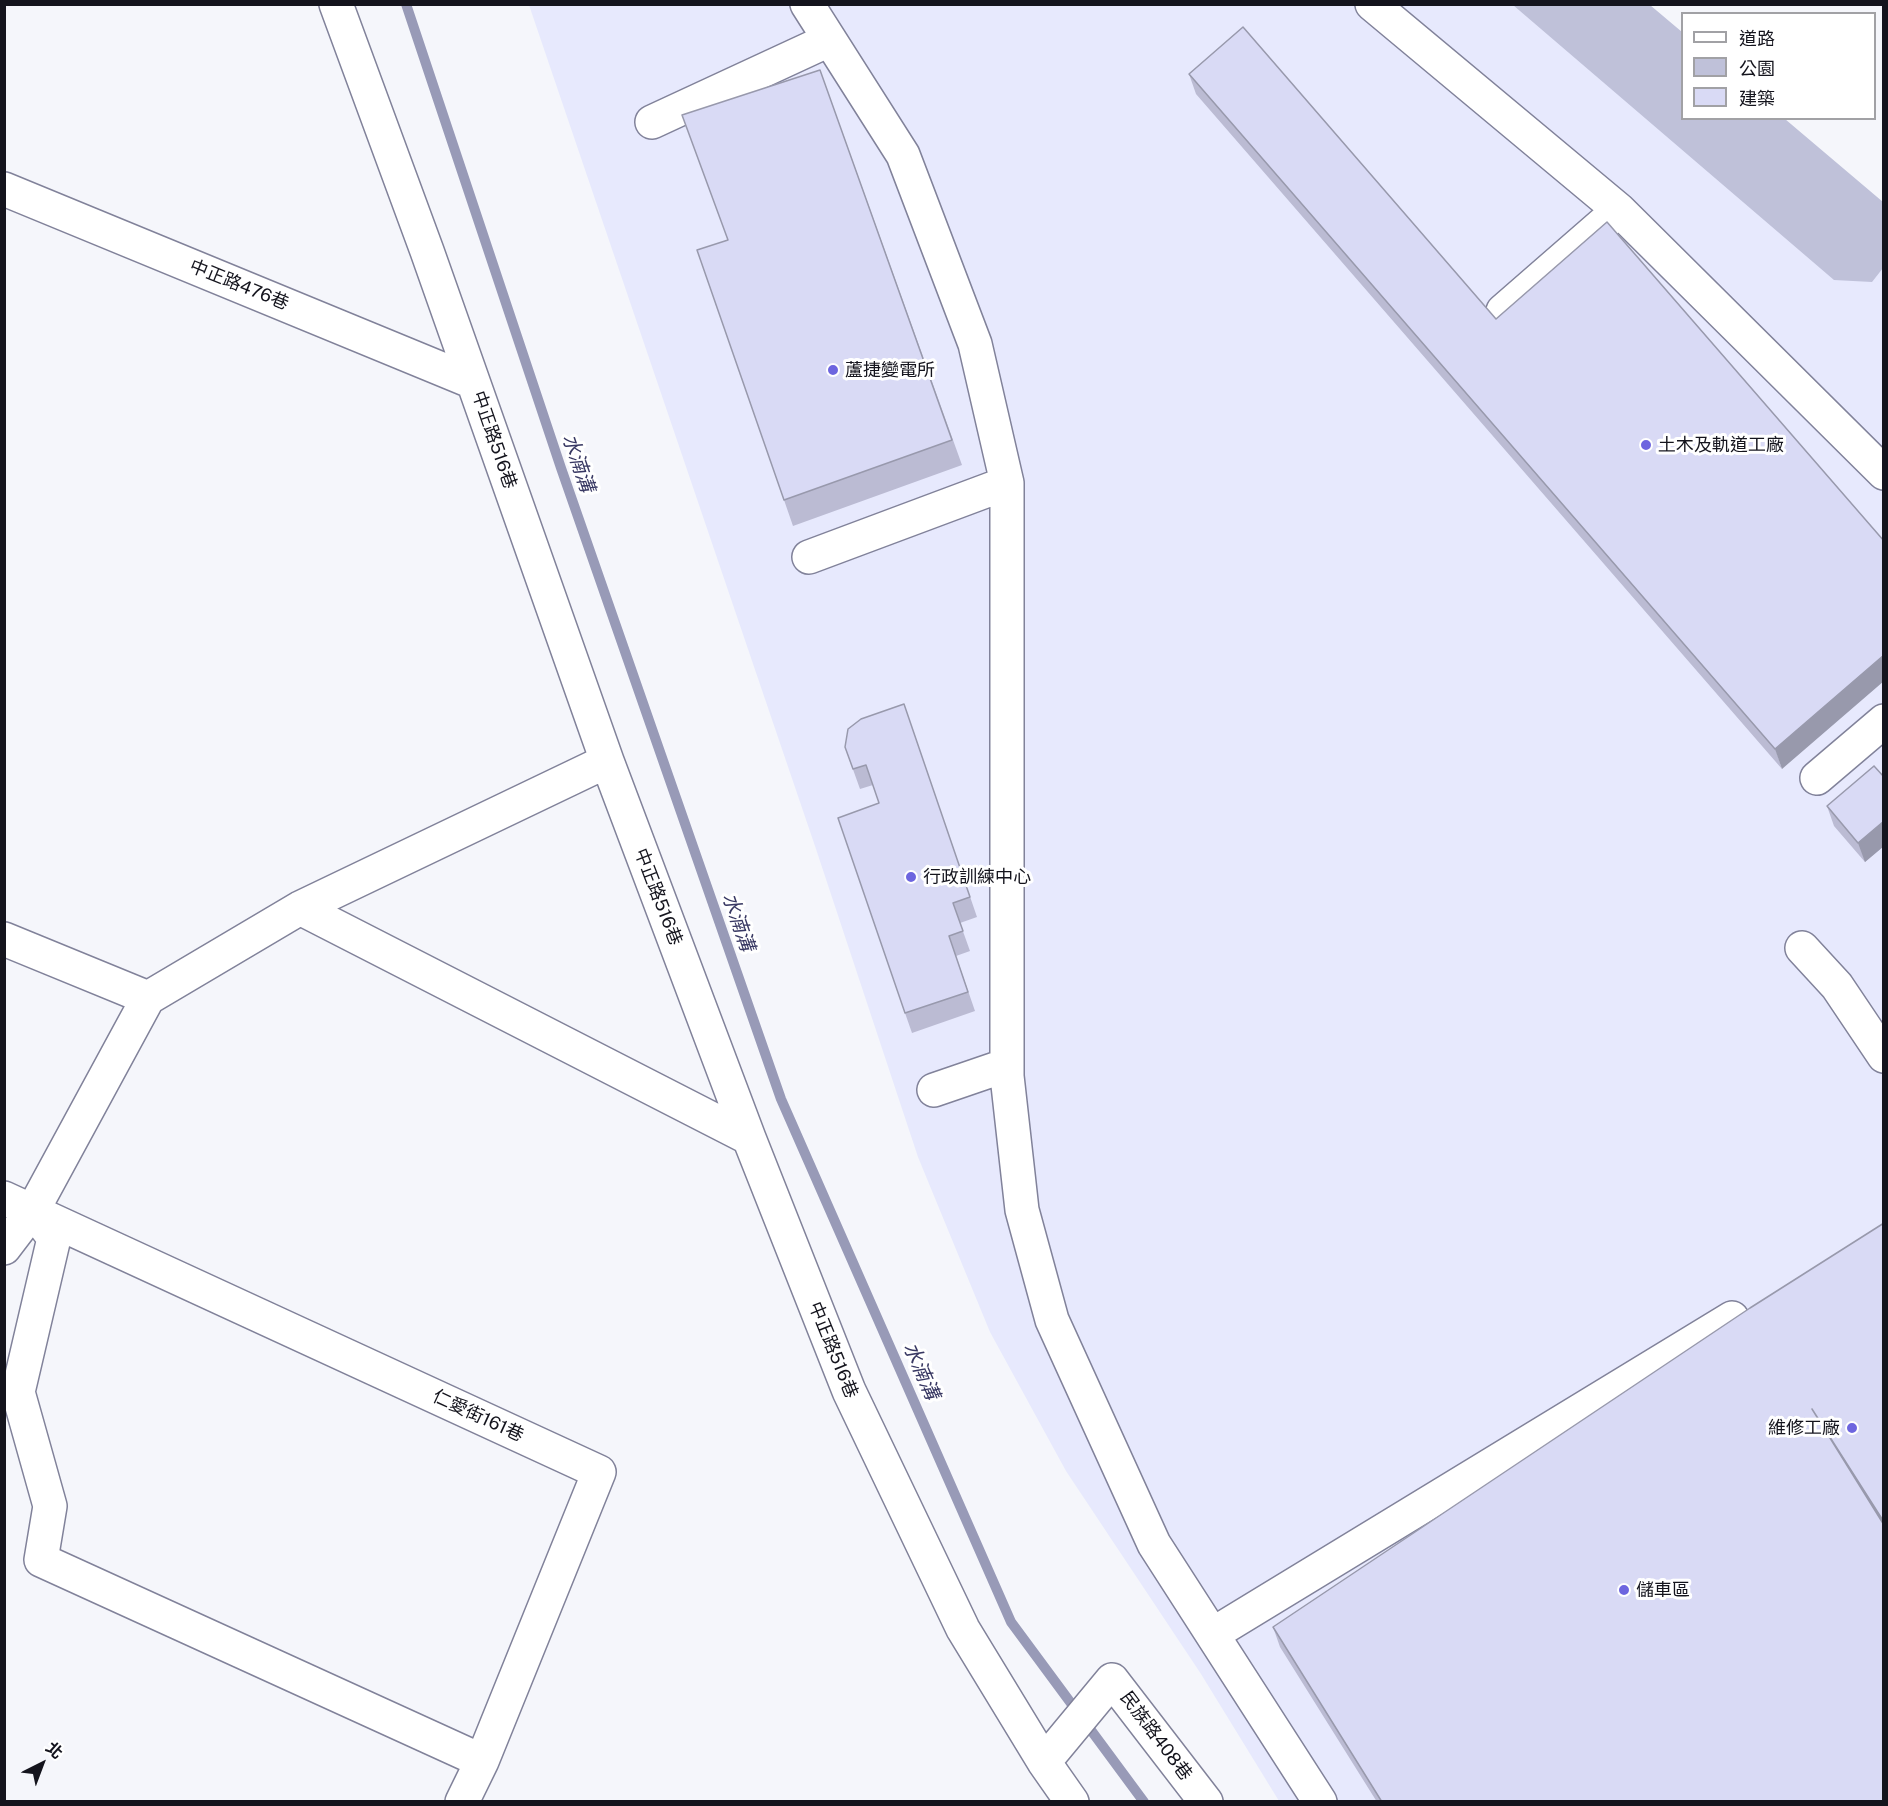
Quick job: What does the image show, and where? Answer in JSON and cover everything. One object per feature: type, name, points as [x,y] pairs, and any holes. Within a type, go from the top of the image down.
[{"type":"street","name":"中正路516巷","points":[[336,4],[607,761],[749,1138],[849,1391],[963,1629],[1044,1762]]},
{"type":"street","points":[[807,4],[903,155],[975,344],[1007,483],[1007,1065],[1022,1210],[1052,1320],[1154,1544],[1320,1802]]},
{"type":"street","points":[[1372,4],[1619,210],[1884,473]]},
{"type":"street","points":[[652,122],[828,40]]},
{"type":"street","name":"中正路476巷","points":[[4,189],[473,382]]},
{"type":"street","points":[[1503,311],[1619,210]]},
{"type":"street","points":[[809,557],[1007,483]]},
{"type":"street","points":[[1816,778],[1884,721]]},
{"type":"street","points":[[4,1248],[19,1204],[148,998],[300,908],[607,761]]},
{"type":"street","points":[[300,908],[749,1138]]},
{"type":"street","points":[[4,939],[148,998]]},
{"type":"street","points":[[1802,948],[1837,986],[1884,1056]]},
{"type":"street","points":[[934,1090],[1007,1065]]},
{"type":"street","points":[[19,1204],[54,1238],[18,1392],[50,1506],[41,1560],[482,1761]]},
{"type":"street","name":"仁愛街161巷","points":[[19,1204],[599,1472],[482,1761],[462,1802]]},
{"type":"street","points":[[1213,1634],[1732,1317]]},
{"type":"street","name":"民族路408巷","points":[[1044,1762],[1112,1680],[1206,1802]]},
{"type":"street","points":[[1044,1762],[1072,1802]]},
{"type":"shaded area","points":[[529,5],[1614,5],[1681,116],[1681,120],[1685,120],[1883,239],[1883,1801],[1279,1801],[1201,1674],[1066,1471],[990,1332],[918,1157],[816,849]]},
{"type":"green space","points":[[1513,5],[1650,5],[1681,31],[1681,120],[1786,120],[1883,202],[1883,268],[1872,282],[1834,280]]},
{"type":"building","name":"土木及軌道工廠","points":[[1243,27],[1496,319],[1607,222],[1884,541],[1884,655],[1775,749],[1189,74]]},
{"type":"building","name":"蘆捷變電所","points":[[820,70],[952,440],[784,500],[697,250],[728,240],[682,115]]},
{"type":"building","name":"行政訓練中心","points":[[904,704],[970,897],[953,903],[963,931],[949,936],[968,992],[905,1013],[838,818],[879,803],[866,765],[853,769],[845,747],[848,729],[861,719]]},
{"type":"building","points":[[1874,766],[1884,777],[1884,821],[1858,843],[1827,806]]},
{"type":"building","name":"儲車區","points":[[1884,1223],[1884,1522],[1812,1409],[1884,1525],[1884,1802],[1382,1802],[1273,1627],[1750,1308]]},
{"type":"waterway","name":"水湳溝","points":[[406,4],[561,468],[781,1099],[1011,1622],[1144,1802]]},
{"type":"place","name":"蘆捷變電所","points":[[833,370]]},
{"type":"place","name":"土木及軌道工廠","points":[[1646,445]]},
{"type":"place","name":"行政訓練中心","points":[[911,877]]},
{"type":"place","name":"維修工廠","points":[[1852,1428]]},
{"type":"place","name":"儲車區","points":[[1624,1590]]}]
